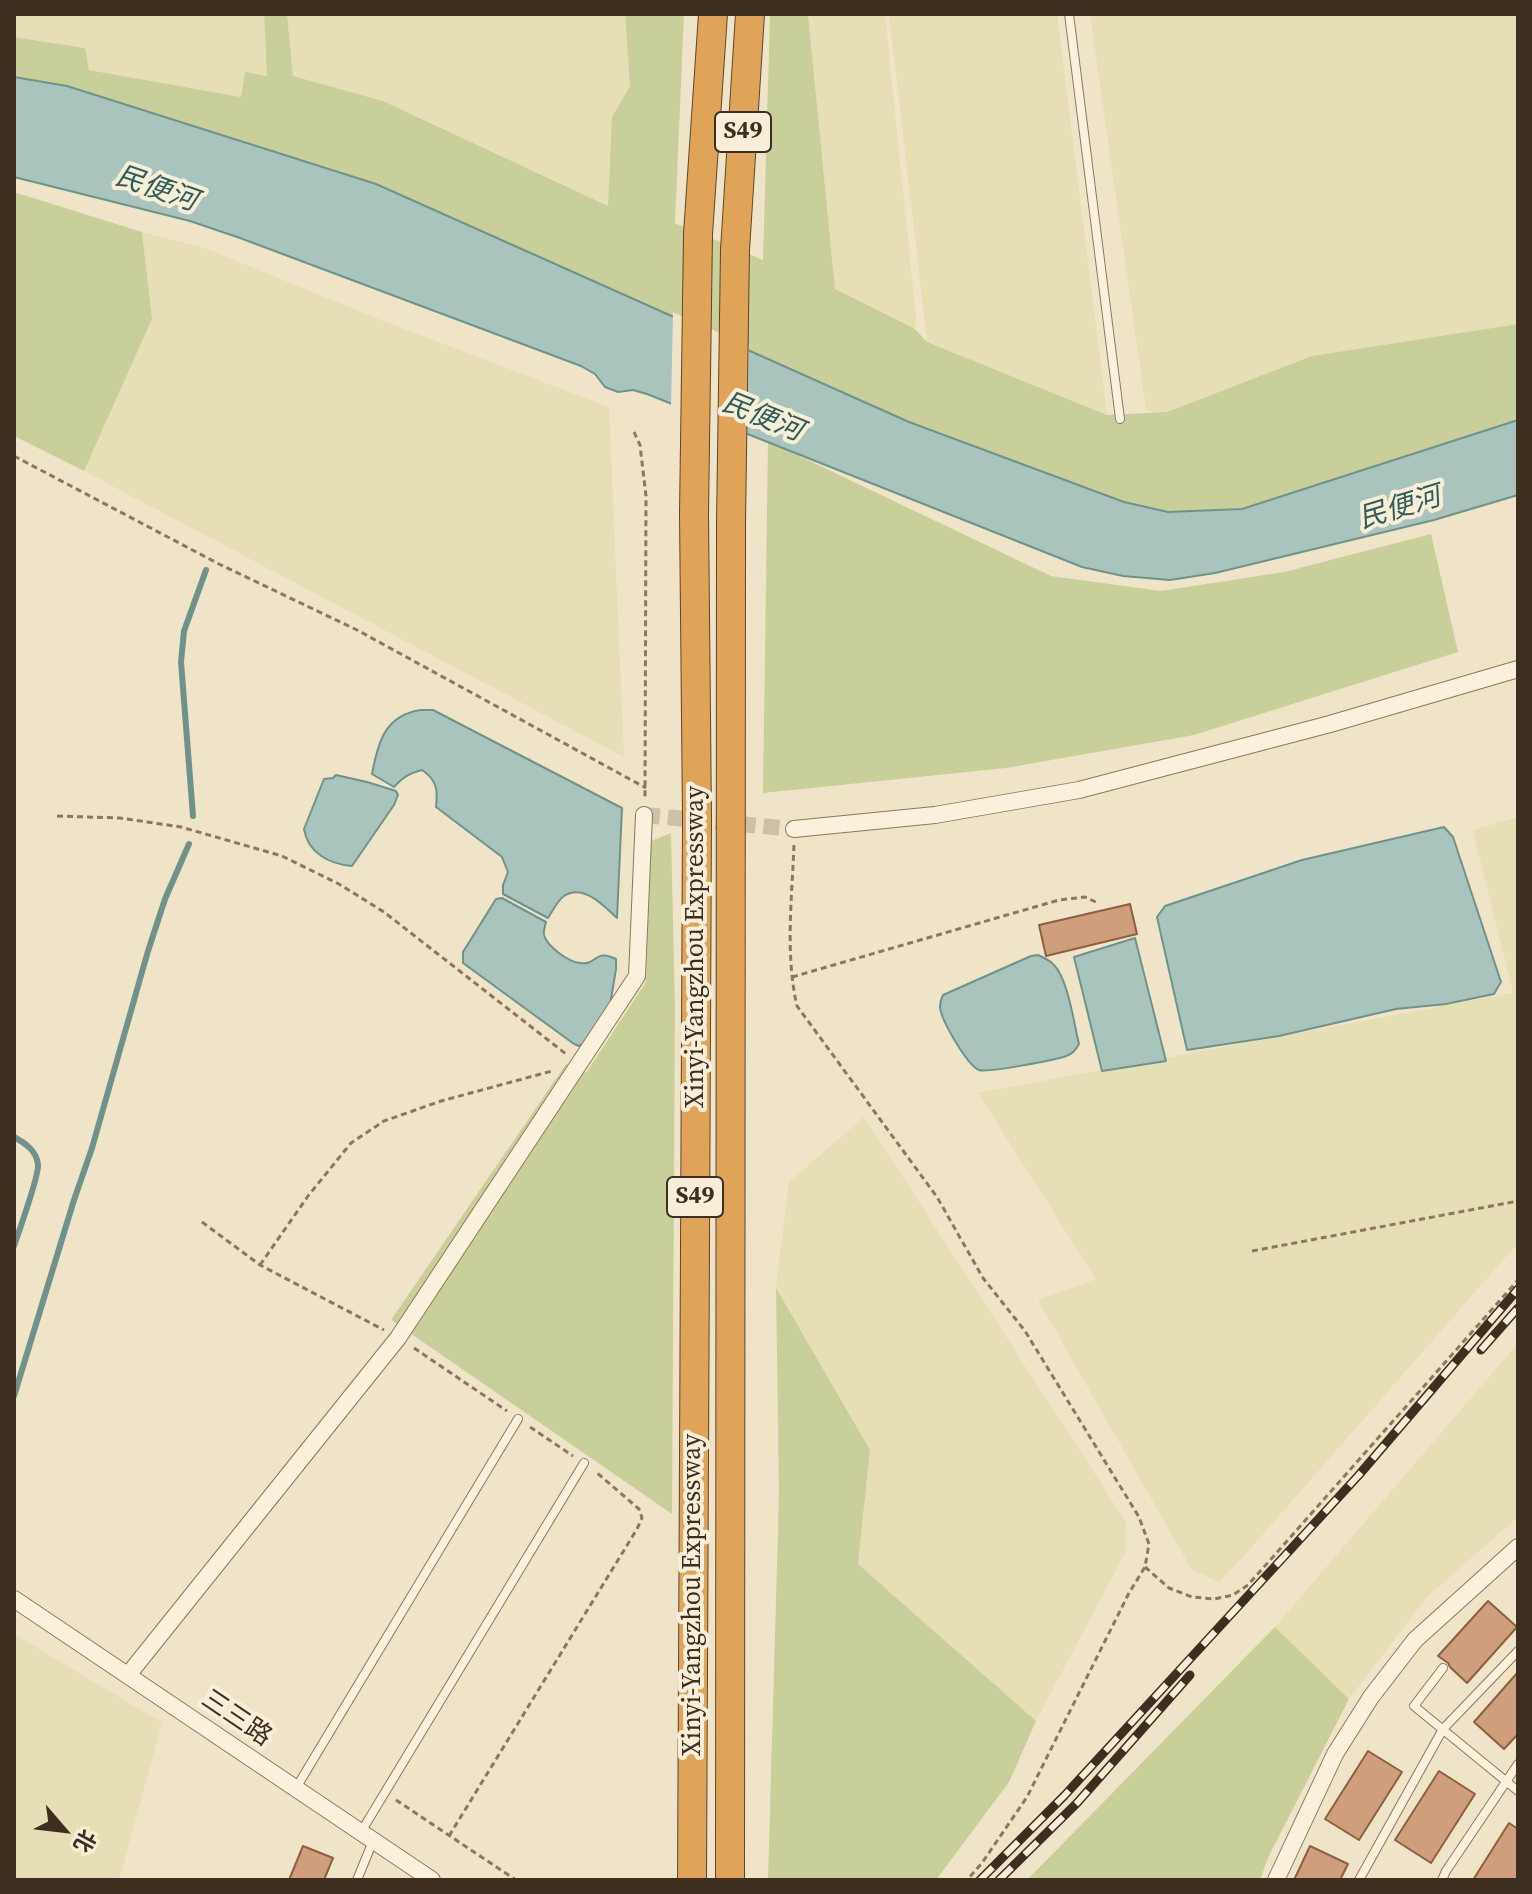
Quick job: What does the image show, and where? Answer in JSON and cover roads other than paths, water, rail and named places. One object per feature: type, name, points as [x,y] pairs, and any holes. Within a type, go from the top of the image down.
[{"type":"highway","name":"Xinyi-Yangzhou Expressway","points":[[692,1880],[697,818],[694,513],[698,234],[713,14]]},
{"type":"highway","name":"Xinyi-Yangzhou Expressway","points":[[730,1880],[731,523],[735,250],[750,14]]},
{"type":"street","points":[[794,829],[935,815],[1079,790],[1330,724],[1518,669]]},
{"type":"street","points":[[128,1675],[398,1338],[637,976],[644,815]]},
{"type":"street","points":[[1276,1880],[1335,1754],[1371,1697],[1415,1640],[1518,1547]]},
{"type":"street","name":"三三路","points":[[14,1599],[432,1880]]},
{"type":"lane","points":[[1069,14],[1120,419]]},
{"type":"lane","points":[[296,1788],[518,1419]]},
{"type":"lane","points":[[357,1880],[367,1836],[385,1793],[584,1463]]},
{"type":"lane","points":[[1359,1880],[1443,1729],[1518,1651]]},
{"type":"lane","points":[[1443,1668],[1414,1706],[1518,1791]]},
{"type":"lane","points":[[1442,1880],[1518,1764]]},
{"type":"water","name":"民便河","points":[[14,77],[67,86],[376,184],[909,422],[1124,502],[1168,512],[1242,509],[1518,420],[1518,495],[1434,520],[1215,573],[1170,580],[1123,576],[1082,567],[647,394],[633,390],[618,392],[605,387],[595,374],[581,366],[240,238],[190,221],[14,177]]},
{"type":"water","points":[[421,710],[433,710],[622,808],[617,918],[593,898],[578,892],[561,898],[548,918],[503,894],[508,872],[502,857],[436,807],[435,786],[427,774],[422,770],[414,773],[394,787],[372,774],[377,751],[391,724]]},
{"type":"water","points":[[336,775],[396,791],[398,795],[352,866],[321,856],[310,845],[304,829],[324,779]]},
{"type":"water","points":[[1444,827],[1453,837],[1501,982],[1494,994],[1446,1004],[1396,1009],[1279,1036],[1187,1050],[1157,917],[1165,906],[1302,860]]},
{"type":"water","points":[[502,898],[546,922],[546,939],[564,957],[586,963],[603,955],[616,959],[610,1005],[585,1043],[579,1046],[574,1044],[463,963],[463,952],[496,899]]},
{"type":"water","points":[[1135,938],[1166,1061],[1102,1071],[1074,957]]},
{"type":"water","points":[[1038,955],[1052,963],[1063,980],[1079,1044],[1072,1053],[1059,1058],[979,1070],[955,1042],[945,1022],[940,1007],[943,995]]},
{"type":"waterway","points":[[193,816],[181,662],[184,631],[206,570]]},
{"type":"waterway","points":[[14,1396],[92,1148],[148,951],[165,899],[189,844]]},
{"type":"waterway","points":[[14,1137],[33,1152],[38,1165],[14,1246]]},
{"type":"tunnel","points":[[644,815],[794,829]]},
{"type":"railway","points":[[980,1880],[1064,1796],[1358,1476],[1518,1289]]},
{"type":"railway","points":[[1481,1350],[1518,1308]]},
{"type":"railway","points":[[999,1880],[1077,1803],[1190,1675]]}]
